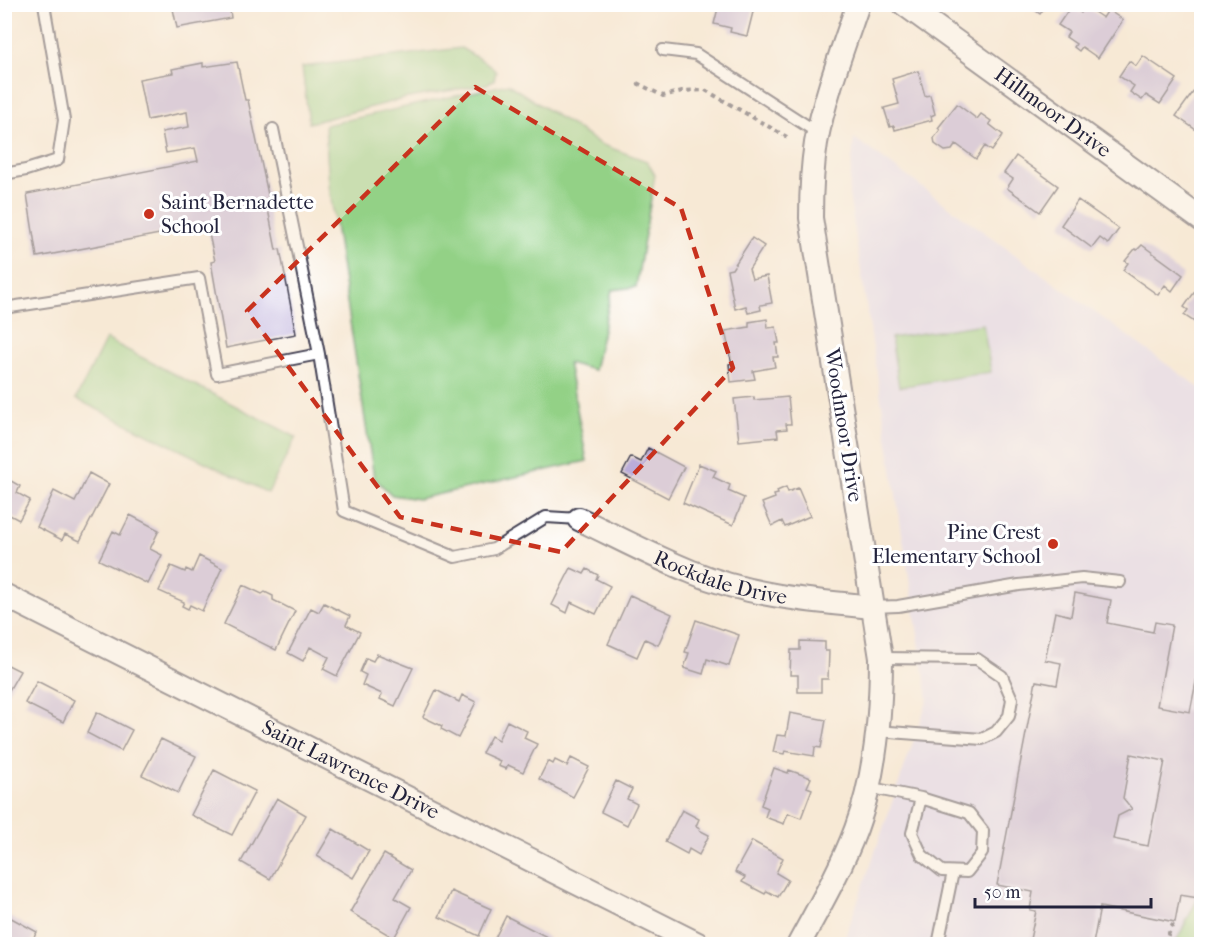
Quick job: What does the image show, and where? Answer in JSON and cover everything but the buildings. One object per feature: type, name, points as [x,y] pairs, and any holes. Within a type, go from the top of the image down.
[{"type":"street","name":"Woodmoor Drive","points":[[800,945],[856,828],[867,787],[881,702],[881,658],[811,218],[811,189],[819,133],[858,4]]},
{"type":"street","name":"Hillmoor Drive","points":[[904,4],[1202,220]]},
{"type":"street","name":"Rockdale Drive","points":[[579,519],[693,573],[741,588],[795,599],[873,607]]},
{"type":"street","name":"Saint Lawrence Drive","points":[[4,595],[698,945]]},
{"type":"lane","points":[[4,174],[58,160],[64,120],[44,4]]},
{"type":"lane","points":[[663,50],[696,54],[819,133]]},
{"type":"lane","points":[[273,129],[319,354],[344,511],[455,557],[494,549],[546,517],[579,519]]},
{"type":"lane","points":[[4,308],[199,278],[216,374],[319,354]]},
{"type":"lane","points":[[873,607],[898,606],[1019,585],[1082,578],[1120,582]]},
{"type":"lane","points":[[877,731],[982,739],[996,732],[1010,716],[1012,699],[1002,676],[977,659],[881,658]]},
{"type":"lane","points":[[867,787],[921,798],[969,813],[982,831],[982,853],[967,872],[942,871],[922,855],[912,833],[921,798]]},
{"type":"lane","points":[[939,940],[954,872]]},
{"type":"path","points":[[637,83],[663,96],[682,91],[705,90],[787,137]]},
{"type":"path","points":[[1164,945],[1173,924]]},
{"type":"highlighted area","points":[[475,87],[681,208],[733,368],[561,552],[400,517],[247,311]]},
{"type":"shaded area","name":"Pine Crest Elementary School","points":[[854,138],[1201,389],[1202,896],[1178,944],[843,944],[928,699],[849,194]]},
{"type":"green space","points":[[461,48],[490,65],[496,72],[494,80],[487,84],[403,99],[309,123],[302,67]]},
{"type":"green space","points":[[508,84],[600,144],[647,161],[655,175],[636,287],[612,290],[594,370],[568,363],[587,461],[418,499],[392,495],[374,478],[329,185],[325,125]]},
{"type":"green space","points":[[983,324],[991,372],[899,387],[891,338]]},
{"type":"green space","points":[[106,339],[296,437],[268,493],[76,399]]},
{"type":"green space","points":[[1201,892],[1201,944],[1175,944]]},
{"type":"place","name":"Saint Bernadette School","points":[[149,214]]},
{"type":"place","name":"Pine Crest Elementary School","points":[[1053,544]]}]
